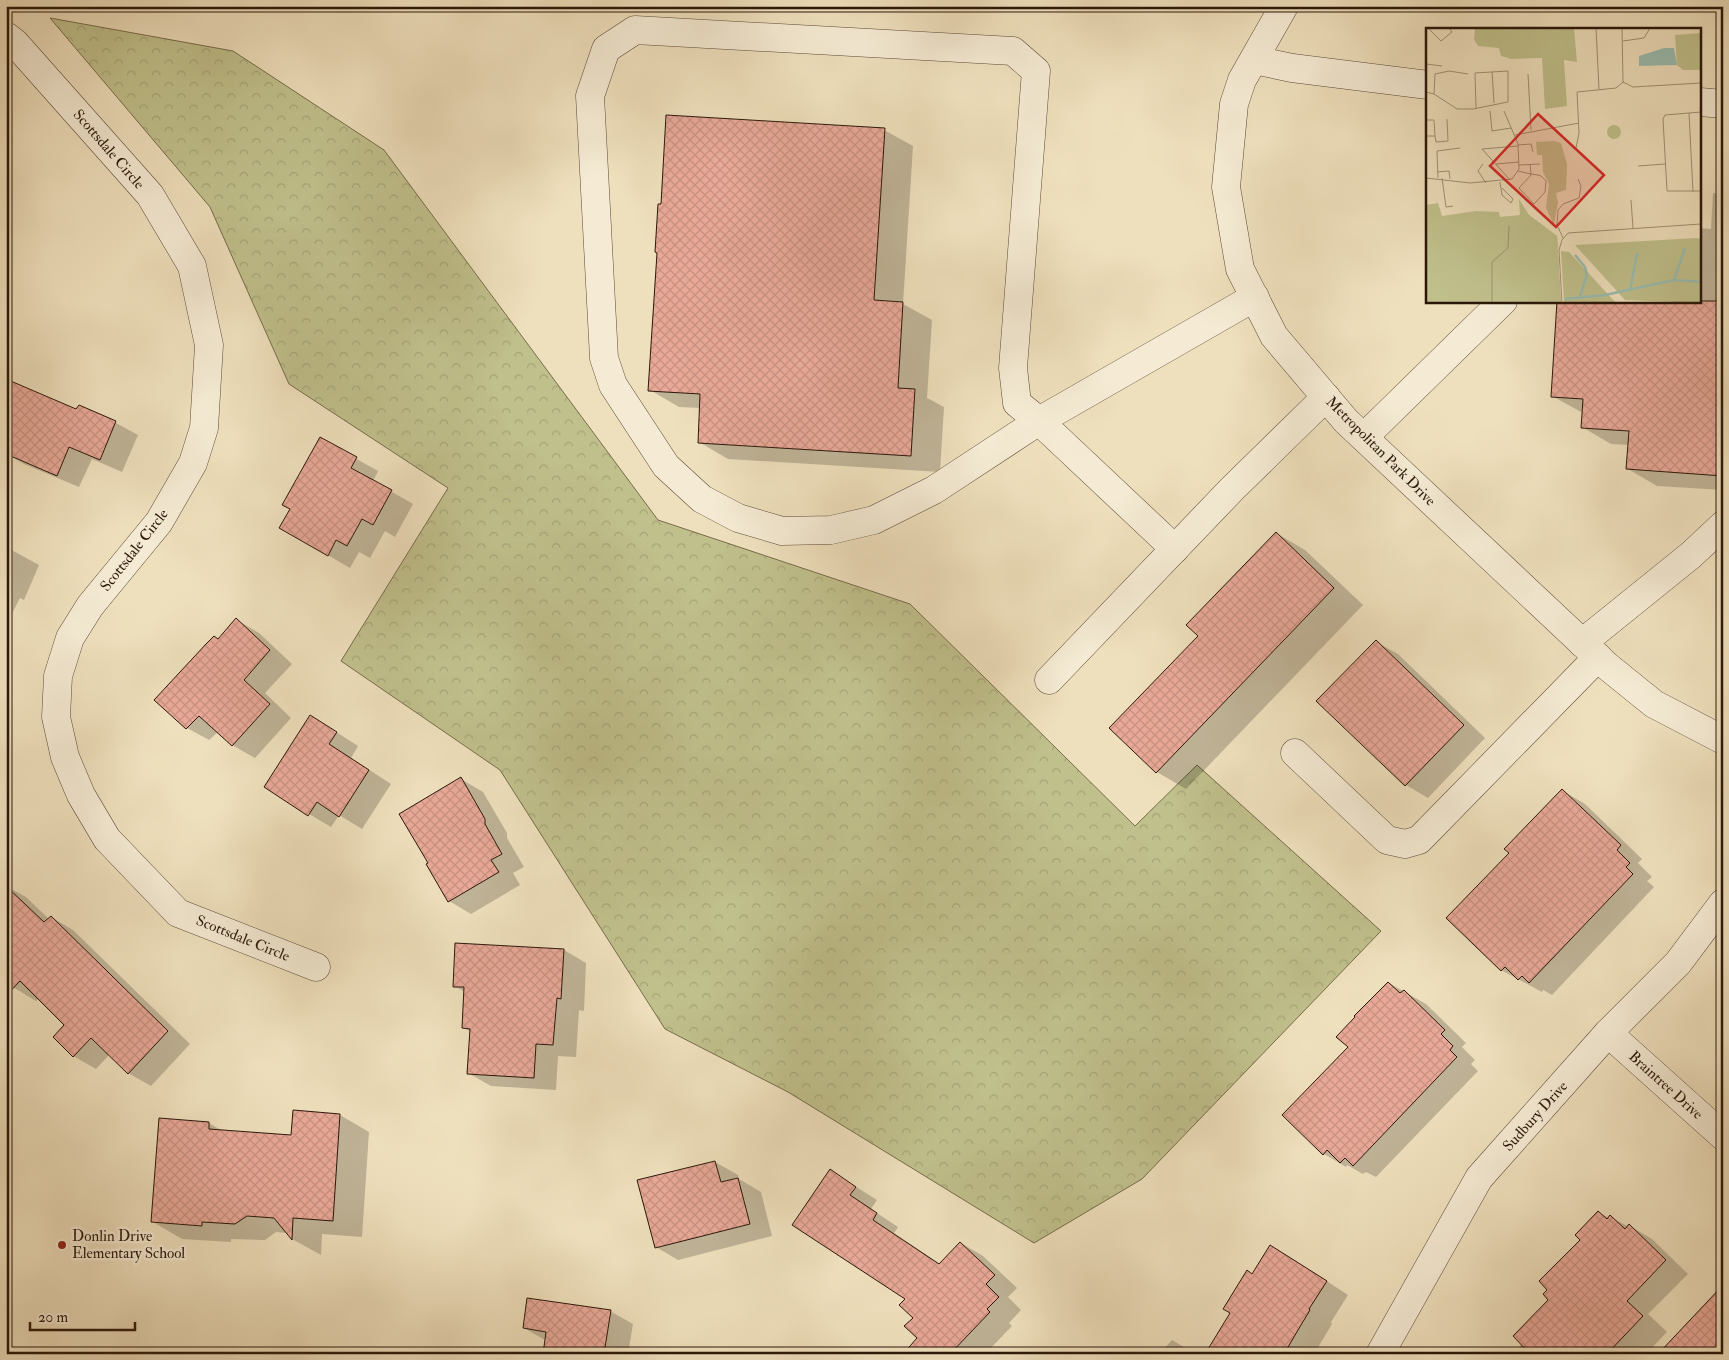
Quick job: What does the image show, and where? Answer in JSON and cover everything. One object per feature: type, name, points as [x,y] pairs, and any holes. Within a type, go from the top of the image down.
[{"type":"street","name":"Metropolitan Park Drive","points":[[1284,6],[1242,80],[1234,104],[1226,187],[1240,268],[1274,336],[1346,421],[1590,650],[1654,704],[1723,740]]},
{"type":"street","points":[[1174,549],[1040,421],[1017,403],[1013,368],[1036,71],[1013,51],[635,30],[606,49],[590,96],[604,358],[612,385],[666,466],[702,499],[738,518],[782,531],[831,530],[874,520],[934,490],[1040,421],[1255,297]]},
{"type":"street","name":"Scottsdale Circle","points":[[6,36],[16,43],[150,196],[192,266],[210,345],[204,428],[193,463],[159,522],[90,606],[70,638],[58,676],[56,717],[65,757],[81,795],[107,839],[178,913],[316,967]]},
{"type":"street","points":[[1254,60],[1292,68],[1426,85]]},
{"type":"street","points":[[1702,102],[1723,104]]},
{"type":"street","points":[[1364,437],[1502,302]]},
{"type":"street","points":[[1049,680],[1232,489],[1326,398]]},
{"type":"street","points":[[1295,753],[1387,840],[1404,844],[1419,840],[1590,650],[1723,525]]},
{"type":"street","name":"Sudbury Drive","points":[[1380,1354],[1479,1178],[1608,1033],[1678,963],[1723,903]]},
{"type":"street","name":"Braintree Drive","points":[[1608,1033],[1723,1136]]},
{"type":"green space","points":[[50,18],[233,51],[384,150],[658,520],[910,604],[1135,826],[1197,765],[1381,931],[1142,1179],[1034,1243],[788,1092],[665,1029],[500,770],[341,661],[448,488],[289,384],[210,207]]},
{"type":"building","points":[[666,115],[885,128],[874,300],[903,302],[898,388],[915,389],[911,456],[698,443],[700,394],[648,391],[657,253],[655,252],[658,204],[661,204]]},
{"type":"building","points":[[1723,301],[1723,476],[1626,469],[1629,431],[1581,428],[1583,399],[1551,397],[1557,302]]},
{"type":"building","points":[[6,379],[76,409],[79,405],[116,421],[100,460],[69,447],[57,476],[6,454]]},
{"type":"building","points":[[320,437],[357,457],[351,468],[392,490],[373,525],[362,519],[347,546],[336,540],[328,556],[279,528],[290,509],[282,505]]},
{"type":"building","points":[[1276,532],[1334,588],[1156,773],[1109,728],[1198,636],[1186,625]]},
{"type":"building","points":[[236,618],[270,650],[244,680],[270,704],[232,746],[199,716],[186,729],[154,700],[214,636],[218,639]]},
{"type":"building","points":[[1376,640],[1464,725],[1405,786],[1316,701]]},
{"type":"building","points":[[310,715],[337,732],[329,744],[369,770],[339,817],[317,802],[308,816],[264,787]]},
{"type":"building","points":[[461,777],[502,854],[491,860],[499,872],[448,902],[399,814]]},
{"type":"building","points":[[1562,789],[1621,845],[1617,850],[1630,863],[1626,867],[1633,874],[1529,983],[1522,976],[1518,980],[1505,967],[1501,971],[1446,918],[1509,853],[1504,849]]},
{"type":"building","points":[[6,886],[44,922],[51,916],[168,1031],[128,1074],[91,1038],[73,1057],[53,1037],[64,1025],[20,981],[6,996]]},
{"type":"building","points":[[455,943],[564,949],[561,999],[557,998],[553,1045],[536,1044],[534,1078],[467,1074],[470,1029],[462,1028],[464,987],[453,987]]},
{"type":"building","points":[[1388,982],[1400,993],[1404,990],[1445,1030],[1441,1034],[1453,1046],[1450,1050],[1457,1057],[1353,1166],[1345,1158],[1340,1163],[1327,1150],[1323,1155],[1282,1115],[1348,1047],[1336,1037]]},
{"type":"building","points":[[293,1110],[340,1114],[333,1221],[293,1218],[292,1240],[274,1218],[247,1216],[235,1224],[202,1222],[202,1226],[151,1222],[159,1118],[209,1122],[209,1129],[291,1135]]},
{"type":"building","points":[[715,1161],[721,1182],[738,1178],[750,1224],[655,1248],[637,1180]]},
{"type":"building","points":[[830,1169],[856,1187],[850,1195],[877,1213],[873,1220],[939,1264],[960,1242],[995,1275],[986,1284],[999,1297],[987,1309],[990,1312],[950,1354],[903,1354],[917,1338],[904,1326],[913,1318],[899,1305],[905,1299],[792,1225]]},
{"type":"building","points":[[1598,1211],[1607,1219],[1610,1215],[1625,1229],[1629,1224],[1666,1260],[1627,1301],[1643,1316],[1607,1354],[1530,1354],[1513,1336],[1548,1300],[1543,1294],[1547,1290],[1539,1281],[1580,1240],[1575,1235]]},
{"type":"building","points":[[1270,1245],[1327,1281],[1284,1354],[1205,1354],[1230,1313],[1223,1309],[1247,1270],[1252,1274]]},
{"type":"building","points":[[1723,1285],[1723,1354],[1658,1354]]},
{"type":"building","points":[[527,1298],[611,1310],[604,1354],[543,1354],[546,1332],[523,1328]]},
{"type":"place","name":"Donlin Drive Elementary School","points":[[62,1245]]}]
